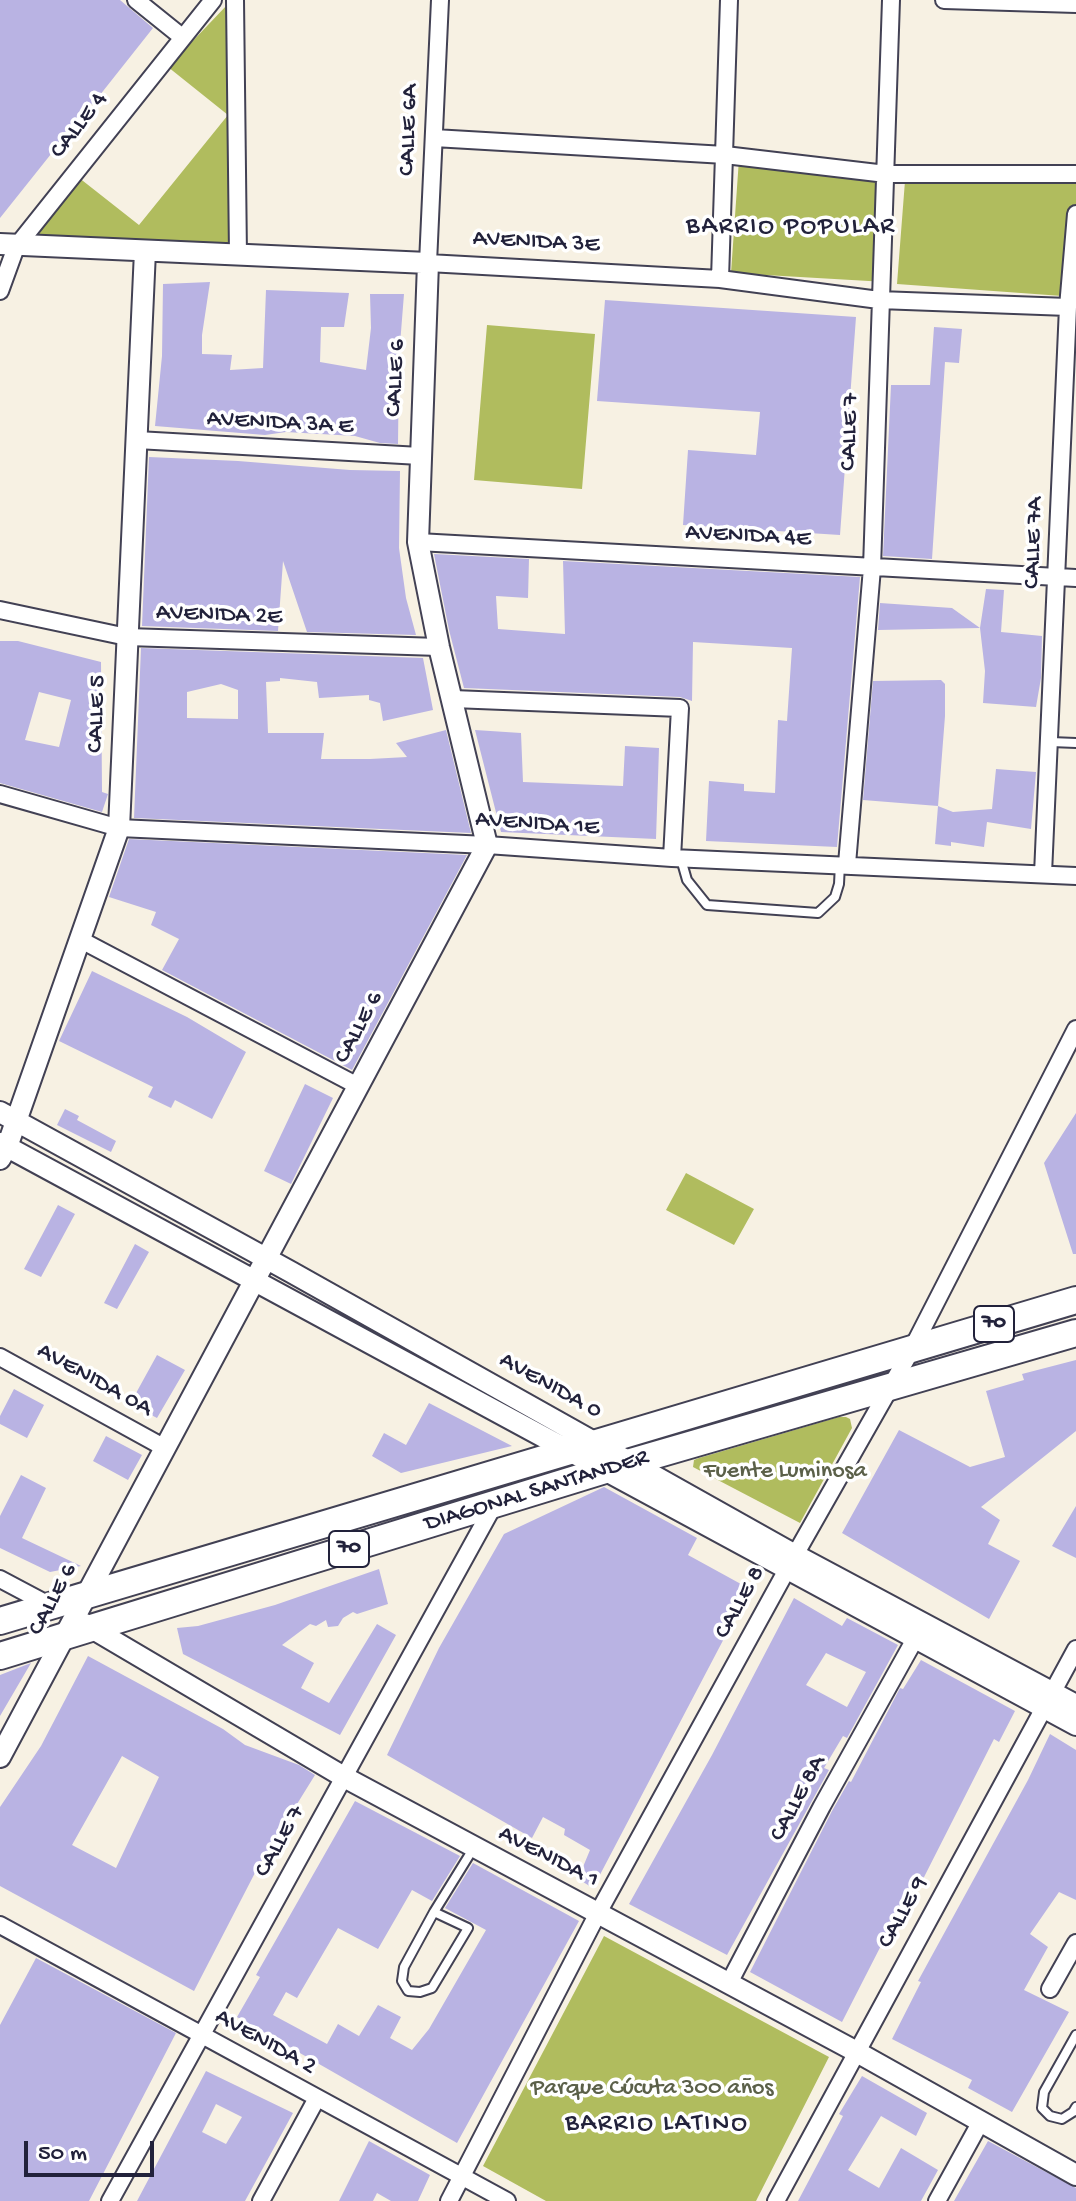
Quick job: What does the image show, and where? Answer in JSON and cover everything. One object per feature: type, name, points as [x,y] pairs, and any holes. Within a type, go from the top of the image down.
[{"type":"main road","name":"DIAGONAL SANTANDER","points":[[0,1656],[79,1620],[596,1442],[1076,1300]]},
{"type":"main road","name":"DIAGONAL SANTANDER","points":[[0,1621],[49,1605],[79,1620],[494,1505],[1076,1333]]},
{"type":"street","points":[[136,0],[182,37]]},
{"type":"street","name":"CALLE 4","points":[[0,291],[8,245],[213,0]]},
{"type":"street","points":[[235,0],[238,255]]},
{"type":"street","name":"CALLE 6A","points":[[428,263],[440,0]]},
{"type":"street","points":[[720,279],[729,0]]},
{"type":"street","name":"CALLE 7","points":[[844,864],[872,568],[891,0]]},
{"type":"street","points":[[944,0],[1076,4]]},
{"type":"street","points":[[434,138],[725,155],[886,174],[1076,174]]},
{"type":"street","name":"CALLE 7A","points":[[1043,874],[1068,307],[1076,214]]},
{"type":"street","name":"AVENIDA 3E","points":[[8,245],[720,279],[879,300],[1068,307]]},
{"type":"street","name":"CALLE 5","points":[[2,1149],[8,1116],[79,939],[119,828],[145,251]]},
{"type":"street","name":"CALLE 6","points":[[0,1757],[79,1620],[165,1448],[487,845],[439,647],[418,542],[428,263]]},
{"type":"street","name":"AVENIDA 3A E","points":[[137,440],[420,456]]},
{"type":"street","name":"AVENIDA 4E","points":[[418,542],[1076,578]]},
{"type":"street","name":"AVENIDA 2E","points":[[0,610],[127,637],[439,647]]},
{"type":"street","points":[[453,699],[680,708],[676,858]]},
{"type":"street","name":"AVENIDA 1E","points":[[0,794],[119,828],[1076,876]]},
{"type":"street","points":[[79,939],[358,1086]]},
{"type":"street","name":"CALLE 8","points":[[449,2201],[598,1913],[912,1349],[1076,1029]]},
{"type":"street","name":"AVENIDA 0","points":[[8,1116],[596,1442],[619,1467]]},
{"type":"street","name":"AVENIDA 0","points":[[2,1149],[255,1279],[569,1451],[619,1467],[1049,1699],[1076,1725]]},
{"type":"street","name":"AVENIDA 0A","points":[[0,1357],[165,1448]]},
{"type":"street","name":"CALLE 7","points":[[110,2201],[494,1505]]},
{"type":"street","name":"AVENIDA 0","points":[[791,1562],[915,1639],[1049,1699],[1076,1705]]},
{"type":"street","points":[[0,1579],[49,1605]]},
{"type":"street","name":"AVENIDA 1","points":[[79,1620],[344,1777],[855,2051],[1076,2175]]},
{"type":"street","name":"CALLE 8A","points":[[729,1983],[915,1639]]},
{"type":"street","name":"CALLE 9","points":[[776,2201],[1076,1649]]},
{"type":"street","name":"AVENIDA 2","points":[[0,1925],[507,2201]]},
{"type":"street","points":[[1050,1989],[1076,1943]]},
{"type":"street","points":[[261,2201],[317,2098]]},
{"type":"street","points":[[937,2201],[980,2123]]},
{"type":"lane","points":[[1051,742],[1076,743]]},
{"type":"lane","points":[[676,858],[687,880],[707,905],[818,913],[835,897],[844,864]]},
{"type":"lane","points":[[434,1912],[468,1928],[432,1988],[420,1992],[408,1991],[402,1981],[404,1967],[434,1912],[473,1848]]},
{"type":"lane","points":[[1076,2035],[1044,2092],[1042,2108],[1050,2116],[1062,2119],[1076,2107]]},
{"type":"green space","points":[[227,5],[234,243],[28,240],[78,177],[139,225],[228,115],[168,67]]},
{"type":"green space","points":[[739,159],[893,168],[886,282],[731,273]]},
{"type":"green space","points":[[906,168],[1076,179],[1076,297],[897,284]]},
{"type":"green space","points":[[487,325],[595,334],[582,489],[474,480]]},
{"type":"green space","points":[[686,1173],[754,1209],[734,1245],[666,1210]]},
{"type":"green space","name":"Fuente Luminosa","points":[[839,1417],[850,1419],[852,1428],[800,1523],[693,1467],[694,1460],[699,1458]]},
{"type":"green space","name":"Parque Cúcuta 300 años","points":[[604,1936],[829,2057],[756,2201],[546,2201],[483,2166]]},
{"type":"building","points":[[0,0],[120,0],[153,28],[0,218]]},
{"type":"building","points":[[210,282],[202,354],[232,355],[230,370],[263,368],[266,290],[349,293],[344,327],[321,327],[320,362],[366,370],[371,328],[370,294],[404,294],[399,357],[398,444],[355,436],[286,432],[265,435],[155,426],[162,356],[163,284]]},
{"type":"building","points":[[605,300],[856,317],[840,535],[683,525],[688,450],[756,455],[760,412],[597,401]]},
{"type":"building","points":[[934,327],[962,329],[959,363],[945,362],[932,559],[883,556],[891,385],[930,385]]},
{"type":"building","points":[[149,457],[400,471],[399,548],[406,598],[416,635],[307,632],[283,561],[278,631],[142,626]]},
{"type":"building","points":[[434,554],[529,559],[528,598],[496,596],[498,629],[565,634],[563,561],[860,577],[837,847],[706,841],[709,781],[744,784],[744,791],[775,793],[778,720],[787,721],[792,648],[693,642],[692,701],[680,697],[464,688]]},
{"type":"building","points":[[986,589],[1004,590],[1001,632],[1042,636],[1041,678],[1036,707],[983,703],[985,671],[980,628]]},
{"type":"building","points":[[880,603],[952,608],[980,628],[878,630]]},
{"type":"building","points":[[0,641],[18,641],[101,662],[102,792],[108,794],[102,812],[0,783]],"holes":[[[39,692],[71,700],[59,747],[25,740]]]},
{"type":"building","points":[[141,648],[423,658],[433,710],[383,721],[380,703],[369,700],[369,695],[319,698],[317,682],[280,678],[280,681],[266,682],[268,733],[324,733],[321,759],[370,759],[407,757],[396,743],[446,730],[471,833],[134,818]],"holes":[[[221,684],[238,690],[238,719],[187,718],[187,692]]]},
{"type":"building","points":[[941,680],[945,684],[945,716],[938,806],[863,800],[873,681]]},
{"type":"building","points":[[475,730],[521,733],[523,782],[623,786],[625,746],[659,748],[656,839],[501,832]]},
{"type":"building","points":[[996,769],[1036,772],[1031,829],[987,822],[984,847],[951,842],[951,846],[935,844],[938,806],[953,812],[992,809]]},
{"type":"building","points":[[129,839],[467,855],[352,1070],[162,970],[179,939],[151,925],[156,912],[109,897]]},
{"type":"building","points":[[92,971],[187,1017],[246,1052],[212,1119],[175,1100],[171,1108],[148,1097],[153,1087],[59,1041]]},
{"type":"building","points":[[305,1084],[333,1098],[291,1184],[264,1171]]},
{"type":"building","points":[[65,1109],[79,1116],[77,1120],[116,1141],[111,1152],[57,1125]]},
{"type":"building","points":[[1076,1113],[1076,1254],[1073,1254],[1044,1163]]},
{"type":"building","points":[[58,1205],[75,1214],[41,1277],[24,1269]]},
{"type":"building","points":[[135,1244],[149,1252],[117,1309],[104,1303]]},
{"type":"building","points":[[157,1355],[185,1370],[157,1418],[130,1404]]},
{"type":"building","points":[[1076,1360],[1076,1431],[981,1507],[1000,1520],[988,1544],[1020,1561],[989,1619],[842,1533],[899,1430],[970,1467],[1005,1457],[986,1391],[1024,1380],[1022,1374]]},
{"type":"building","points":[[14,1389],[44,1405],[27,1438],[0,1424],[0,1416]]},
{"type":"building","points":[[429,1403],[512,1446],[401,1473],[372,1456],[384,1433],[406,1445]]},
{"type":"building","points":[[106,1436],[142,1455],[128,1480],[93,1461]]},
{"type":"building","points":[[21,1475],[46,1488],[22,1538],[81,1566],[50,1572],[0,1548],[0,1516]]},
{"type":"building","points":[[604,1487],[697,1538],[688,1555],[750,1589],[593,1888],[578,1879],[590,1850],[564,1835],[565,1829],[543,1817],[532,1838],[387,1755],[439,1648],[504,1534]]},
{"type":"building","points":[[1076,1506],[1076,1558],[1052,1546]]},
{"type":"building","points":[[379,1569],[388,1604],[357,1614],[353,1612],[343,1618],[338,1626],[328,1627],[326,1620],[316,1626],[310,1624],[282,1645],[314,1663],[301,1688],[329,1703],[377,1624],[396,1635],[340,1735],[183,1654],[177,1628],[198,1626],[275,1605]]},
{"type":"building","points":[[794,1598],[842,1626],[847,1618],[898,1645],[847,1738],[843,1736],[824,1768],[829,1770],[727,1955],[629,1904]],"holes":[[[826,1653],[866,1672],[847,1707],[806,1685]]]},
{"type":"building","points":[[88,1656],[223,1729],[245,1745],[299,1765],[315,1775],[258,1867],[194,1991],[0,1886],[0,1807],[41,1746]],"holes":[[[122,1756],[159,1777],[116,1868],[72,1845]]]},
{"type":"building","points":[[921,1660],[1015,1711],[999,1742],[994,1739],[920,1885],[893,1930],[890,1928],[842,2022],[750,1972],[832,1811],[851,1782],[900,1688],[903,1689]]},
{"type":"building","points":[[31,1663],[0,1716],[0,1675]]},
{"type":"building","points":[[1050,1734],[1076,1750],[1076,1900],[1059,1892],[1030,1934],[1048,1947],[1024,1990],[1069,2012],[1012,2112],[968,2088],[972,2080],[892,2039],[921,1982],[918,1981]]},
{"type":"building","points":[[355,1801],[460,1856],[432,1901],[412,1890],[378,1949],[338,1928],[297,1998],[286,1992],[273,2015],[327,2044],[338,2024],[359,2036],[378,2005],[401,2017],[390,2038],[412,2050],[429,2029],[486,1930],[445,1908],[473,1863],[579,1921],[457,2143],[237,2017],[260,1977],[256,1975]]},
{"type":"building","points":[[36,1958],[176,2033],[89,2201],[0,2201],[0,2025]]},
{"type":"building","points":[[206,2071],[293,2113],[245,2201],[137,2201]],"holes":[[[216,2104],[242,2117],[226,2144],[202,2132]]]},
{"type":"building","points":[[862,2076],[927,2113],[916,2136],[881,2116],[848,2170],[879,2188],[901,2148],[938,2170],[921,2201],[798,2201],[843,2116],[839,2114]]},
{"type":"building","points":[[369,2141],[430,2175],[418,2201],[391,2201],[377,2193],[373,2201],[339,2201]]},
{"type":"building","points":[[988,2141],[1076,2188],[1076,2201],[954,2201]]},
{"type":"district","name":"BARRIO POPULAR","points":[[791,228]]},
{"type":"district","name":"BARRIO LATINO","points":[[657,2125]]}]
